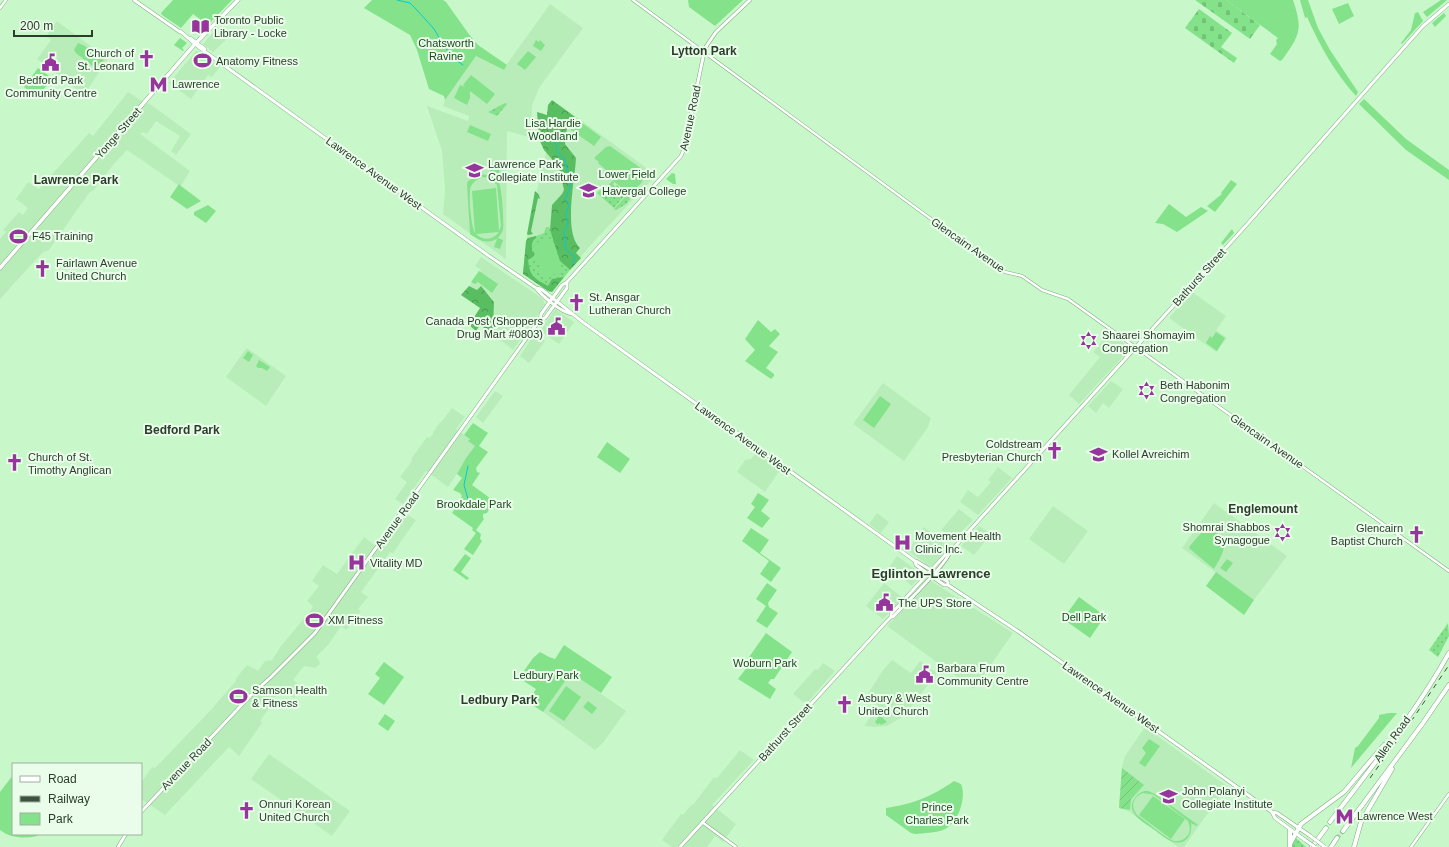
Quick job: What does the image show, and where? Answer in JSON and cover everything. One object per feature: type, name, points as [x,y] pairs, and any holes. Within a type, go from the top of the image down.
[{"type":"highway","name":"Allen Road","points":[[1330,822],[1405,721],[1449,653]]},
{"type":"highway","name":"Allen Road","points":[[1343,831],[1402,752],[1449,685]]},
{"type":"highway","points":[[1290,845],[1295,833],[1303,821],[1344,792],[1405,721]]},
{"type":"highway","points":[[1355,847],[1361,822],[1402,752]]},
{"type":"highway","points":[[1313,847],[1326,828]]},
{"type":"highway","points":[[1290,830],[1290,845]]},
{"type":"highway","points":[[1331,847],[1337,838]]},
{"type":"main road","name":"Lawrence Avenue West","points":[[134,0],[180,31],[459,234],[541,290],[556,303],[569,310],[572,314],[915,561],[935,572],[948,582],[948,585]]},
{"type":"main road","name":"Yonge Street","points":[[0,268],[196,44],[238,0]]},
{"type":"main road","name":"Avenue Road","points":[[142,811],[253,692],[271,677],[314,633],[540,320],[541,314],[562,285],[567,282],[681,156],[684,149],[704,52],[707,45],[716,32],[750,0]]},
{"type":"main road","name":"Bathurst Street","points":[[891,617],[891,614],[928,573],[946,554],[950,552],[1136,348],[1423,26],[1449,4]]},
{"type":"main road","name":"Avenue Road","points":[[540,320],[545,318],[567,288],[567,282]]},
{"type":"main road","name":"Bathurst Street","points":[[680,847],[891,617],[893,617],[935,572],[949,556],[950,552]]},
{"type":"main road","name":"Lawrence Avenue West","points":[[915,561],[915,564],[931,576],[944,585],[948,585],[1019,632],[1272,812],[1277,813],[1325,847]]},
{"type":"main road","name":"Lawrence Avenue West","points":[[1272,812],[1275,818],[1313,847]]},
{"type":"main road","points":[[118,847],[125,835]]},
{"type":"street","points":[[0,8],[6,0]]},
{"type":"street","name":"Glencairn Avenue","points":[[632,0],[999,269],[1022,276],[1042,290],[1068,299],[1449,571]]},
{"type":"street","points":[[1411,847],[1449,794]]},
{"type":"street","points":[[702,822],[736,847]]},
{"type":"shaded area","points":[[550,4],[583,28],[539,88],[532,106],[531,134],[529,137],[507,131],[506,259],[443,214],[445,189],[442,151],[427,106],[468,121],[469,116],[443,106],[445,100],[476,56],[504,70]]},
{"type":"shaded area","points":[[57,21],[108,59],[84,95],[37,59],[51,40],[46,36]]},
{"type":"shaded area","points":[[214,31],[226,40],[213,52],[203,44]]},
{"type":"shaded area","points":[[196,51],[220,67],[212,77],[208,75],[191,99],[169,83]]},
{"type":"shaded area","points":[[128,92],[140,100],[150,104],[191,134],[176,155],[171,151],[180,136],[156,121],[147,134],[142,132],[140,134],[190,171],[181,186],[127,150],[113,165],[94,190],[89,193],[49,250],[43,252],[0,299],[0,239],[6,232],[3,230],[19,212],[23,215],[28,208],[16,199],[28,182],[39,189],[89,133],[93,136]]},
{"type":"shaded area","name":"Havergal College","points":[[560,105],[656,175],[588,248],[552,292],[548,291],[523,273],[526,241],[533,207],[548,144]]},
{"type":"shaded area","points":[[481,257],[543,299],[545,305],[513,350],[493,334],[494,302],[491,297],[481,287],[477,291],[469,286],[481,270],[475,266]]},
{"type":"shaded area","points":[[1192,292],[1226,316],[1216,330],[1227,338],[1216,352],[1169,318]]},
{"type":"shaded area","points":[[555,309],[574,322],[559,344],[540,331]]},
{"type":"shaded area","points":[[1110,333],[1130,349],[1079,404],[1069,395],[1100,357],[1093,352]]},
{"type":"shaded area","points":[[536,334],[545,341],[529,363],[520,356],[533,336]]},
{"type":"shaded area","points":[[247,348],[286,376],[266,406],[226,377]]},
{"type":"shaded area","points":[[1111,381],[1123,389],[1109,408],[1103,403],[1096,413],[1088,406]]},
{"type":"shaded area","points":[[883,383],[931,418],[928,427],[904,461],[853,424]]},
{"type":"shaded area","points":[[495,391],[503,396],[483,423],[476,417]]},
{"type":"shaded area","points":[[452,408],[465,417],[456,429],[470,439],[469,441],[476,446],[448,487],[426,471],[403,504],[395,499],[407,482],[400,477],[427,437],[429,438],[433,434],[440,422]]},
{"type":"shaded area","points":[[756,453],[780,470],[765,492],[737,472],[745,460],[751,459]]},
{"type":"shaded area","points":[[998,467],[1012,478],[978,515],[960,502],[968,490],[978,497],[991,482],[988,480]]},
{"type":"shaded area","points":[[1214,503],[1287,556],[1254,600],[1182,548]]},
{"type":"shaded area","points":[[1053,506],[1088,531],[1064,564],[1029,539]]},
{"type":"shaded area","points":[[959,509],[973,520],[953,540],[941,530]]},
{"type":"shaded area","points":[[877,513],[889,522],[881,533],[869,524]]},
{"type":"shaded area","points":[[406,514],[416,520],[393,553],[390,552],[361,592],[368,597],[358,609],[361,611],[346,630],[341,626],[329,644],[316,657],[320,664],[315,668],[304,666],[293,680],[302,687],[294,698],[282,689],[272,701],[270,707],[260,721],[262,723],[239,756],[229,747],[165,815],[142,800],[142,780],[152,767],[155,768],[209,712],[235,682],[237,677],[247,665],[258,671],[265,661],[272,660],[281,646],[311,610],[313,606],[307,601],[319,586],[312,581],[323,565],[337,574],[364,537],[380,549]]},
{"type":"shaded area","points":[[979,526],[991,534],[974,555],[961,546]]},
{"type":"shaded area","points":[[924,527],[949,547],[932,566],[929,566],[908,551]]},
{"type":"shaded area","points":[[897,556],[922,574],[912,586],[905,580],[906,578],[890,566]]},
{"type":"shaded area","points":[[931,581],[1013,633],[974,689],[887,626]]},
{"type":"shaded area","points":[[884,583],[903,598],[883,619],[866,606]]},
{"type":"shaded area","points":[[892,660],[911,673],[920,661],[937,673],[904,716],[887,726],[864,726],[878,706],[866,697],[883,670]]},
{"type":"shaded area","points":[[823,663],[835,671],[806,704],[793,694],[815,669],[818,670]]},
{"type":"shaded area","points":[[571,673],[626,711],[602,744],[595,750],[543,712]]},
{"type":"shaded area","name":"John Polanyi Collegiate Institute","points":[[1145,727],[1227,786],[1184,847],[1178,847],[1128,811],[1119,808],[1122,766],[1125,756]]},
{"type":"shaded area","points":[[740,750],[754,760],[712,805],[736,824],[723,842],[715,836],[707,847],[672,847],[662,840],[681,814],[683,815],[692,804],[693,805],[714,777],[717,778]]},
{"type":"shaded area","points":[[269,754],[350,811],[332,836],[251,779]]},
{"type":"green space","points":[[173,0],[232,0],[207,26],[204,23],[205,21],[193,14],[181,28],[161,13]]},
{"type":"green space","name":"Chatsworth Ravine","points":[[372,0],[443,0],[478,45],[507,65],[504,70],[476,56],[445,100],[444,96],[429,89],[417,50],[410,35],[364,8]]},
{"type":"green space","points":[[688,0],[743,0],[715,26],[689,7]]},
{"type":"green space","points":[[1195,0],[1226,0],[1260,25],[1250,39]]},
{"type":"green space","points":[[1226,0],[1293,0],[1298,19],[1298,32],[1293,44],[1282,60],[1280,61],[1270,54],[1277,44],[1276,40],[1278,38]]},
{"type":"green space","points":[[1300,0],[1308,0],[1318,28],[1330,50],[1358,92],[1356,96],[1328,59],[1307,17],[1305,18]]},
{"type":"green space","points":[[1441,0],[1447,0],[1427,17],[1423,12]]},
{"type":"green space","points":[[1348,3],[1354,16],[1339,24],[1332,9]]},
{"type":"green space","points":[[1199,9],[1232,33],[1221,47],[1237,58],[1234,63],[1185,28]]},
{"type":"green space","points":[[1418,12],[1423,21],[1402,44],[1401,43],[1411,30],[1415,13]]},
{"type":"green space","points":[[1444,13],[1446,16],[1435,27],[1432,23]]},
{"type":"green space","points":[[180,38],[187,43],[182,48],[184,50],[183,51],[174,45]]},
{"type":"green space","points":[[536,40],[539,42],[540,40],[545,45],[541,51],[533,46]]},
{"type":"green space","points":[[78,43],[85,46],[104,60],[99,67],[96,66],[95,68],[76,53],[74,50]]},
{"type":"green space","points":[[528,51],[536,57],[525,70],[517,64]]},
{"type":"green space","points":[[38,68],[52,78],[38,97],[24,87]]},
{"type":"green space","points":[[471,75],[495,94],[487,104],[470,91],[470,98],[467,105],[454,98],[460,85],[465,87],[463,85]]},
{"type":"green space","points":[[1364,99],[1406,139],[1449,170],[1449,180],[1406,150],[1359,104]]},
{"type":"green space","name":"Lisa Hardie Woodland","points":[[552,100],[575,117],[567,127],[565,144],[576,158],[571,218],[575,240],[580,248],[576,253],[581,258],[570,270],[560,261],[550,230],[552,205],[564,190],[560,171],[544,150],[539,139],[537,112],[547,115],[548,105]]},
{"type":"green space","points":[[505,103],[507,104],[497,116],[488,112]]},
{"type":"green space","points":[[574,117],[601,137],[594,146],[567,127]]},
{"type":"green space","points":[[470,125],[491,134],[488,141],[467,132]]},
{"type":"green space","name":"Lower Field","points":[[610,146],[642,169],[645,175],[642,182],[630,195],[611,179],[613,176],[594,158],[606,147]]},
{"type":"green space","points":[[493,163],[500,164],[499,174],[490,171],[489,166]]},
{"type":"green space","points":[[672,173],[675,174],[676,184],[673,184],[666,179]]},
{"type":"green space","points":[[480,175],[485,175],[493,177],[499,183],[502,198],[503,220],[503,230],[498,238],[503,240],[500,249],[494,247],[497,239],[483,241],[470,234],[468,181]],"holes":[[[484,177],[492,180],[497,185],[501,226],[499,231],[496,188],[472,191],[475,233],[471,217],[470,190],[475,181]],[[499,232],[494,237],[488,239],[482,238],[476,234]]]},
{"type":"green space","points":[[1231,180],[1237,184],[1215,212],[1207,206],[1222,194],[1221,193]]},
{"type":"green space","points":[[612,181],[614,182],[613,184],[615,187],[617,185],[626,194],[614,208],[597,193],[602,188],[604,190]]},
{"type":"green space","points":[[179,184],[201,201],[187,209],[170,197]]},
{"type":"green space","points":[[535,191],[539,195],[540,199],[538,198],[531,231],[533,234],[528,235],[527,234]]},
{"type":"green space","points":[[627,195],[630,199],[626,204],[616,210],[614,209]]},
{"type":"green space","points":[[1169,204],[1186,217],[1201,207],[1208,211],[1177,232],[1163,224],[1155,223]]},
{"type":"green space","points":[[208,205],[216,211],[206,223],[194,215],[194,212]]},
{"type":"green space","points":[[546,227],[549,227],[565,266],[570,270],[552,292],[548,291],[523,273],[527,239],[544,233]]},
{"type":"green space","points":[[1232,229],[1234,233],[1223,245],[1221,243]]},
{"type":"green space","points":[[536,236],[532,245],[534,256],[528,260],[532,274],[536,279],[548,286],[552,279],[564,277],[552,292],[548,291],[523,274],[526,241],[528,238]]},
{"type":"green space","points":[[552,238],[562,272],[543,278],[533,244]]},
{"type":"green space","points":[[479,271],[498,284],[492,293],[478,282],[475,284],[471,282]]},
{"type":"green space","points":[[469,286],[477,290],[481,286],[494,302],[493,334],[480,325],[476,331],[469,325],[480,308],[461,295]]},
{"type":"green space","points":[[758,320],[771,332],[775,329],[780,334],[769,346],[778,352],[766,368],[774,374],[771,379],[745,361],[755,350],[745,339]]},
{"type":"green space","points":[[1216,332],[1225,338],[1217,351],[1206,343],[1210,336],[1212,338]]},
{"type":"green space","points":[[248,351],[253,355],[249,362],[243,358]]},
{"type":"green space","points":[[259,360],[270,367],[267,371],[256,366]]},
{"type":"green space","points":[[880,396],[891,404],[874,428],[863,420]]},
{"type":"green space","name":"Brookdale Park","points":[[473,423],[488,433],[479,446],[488,452],[476,468],[477,472],[480,473],[472,485],[494,501],[487,513],[483,514],[484,519],[476,530],[481,534],[480,539],[482,541],[473,555],[464,549],[476,533],[472,530],[473,528],[452,513],[462,496],[460,493],[453,490],[462,478],[457,474],[475,446],[468,441],[470,439],[464,435]]},
{"type":"green space","points":[[607,442],[630,459],[620,473],[597,457]]},
{"type":"green space","points":[[758,493],[769,500],[761,511],[770,518],[762,528],[747,518],[755,507],[751,504]]},
{"type":"green space","points":[[1208,525],[1220,536],[1224,545],[1222,555],[1214,569],[1189,547]]},
{"type":"green space","points":[[751,528],[769,540],[760,553],[781,568],[771,582],[760,574],[769,561],[742,541]]},
{"type":"green space","points":[[465,554],[471,558],[461,572],[469,578],[467,580],[453,570]]},
{"type":"green space","points":[[1227,559],[1233,563],[1226,572],[1220,568]]},
{"type":"green space","points":[[1216,572],[1254,600],[1244,615],[1206,586]]},
{"type":"green space","name":"Woburn Park","points":[[767,583],[777,590],[768,603],[769,607],[778,613],[767,628],[756,621],[766,606],[756,599]]},
{"type":"green space","name":"Dell Park","points":[[1079,597],[1105,616],[1090,638],[1063,619]]},
{"type":"green space","points":[[1448,623],[1449,636],[1438,657],[1429,650]]},
{"type":"green space","name":"Woburn Park","points":[[766,633],[792,652],[774,679],[771,679],[768,683],[776,689],[770,699],[738,679],[748,666],[747,660]]},
{"type":"green space","name":"Ledbury Park","points":[[564,645],[612,677],[601,693],[571,673],[543,712],[528,702],[536,689],[519,678],[533,658],[540,652],[555,659]]},
{"type":"green space","points":[[384,662],[404,677],[384,705],[368,694],[380,678],[375,674]]},
{"type":"green space","points":[[566,686],[581,697],[564,721],[549,711]]},
{"type":"green space","points":[[588,701],[597,708],[592,714],[583,707]]},
{"type":"green space","points":[[1397,713],[1351,768],[1355,748],[1379,718],[1379,715]]},
{"type":"green space","points":[[385,714],[395,721],[388,731],[378,724]]},
{"type":"green space","points":[[879,716],[887,722],[881,725],[879,723],[878,725],[875,722]]},
{"type":"green space","points":[[1149,739],[1160,746],[1145,767],[1139,763],[1146,753],[1142,748]]},
{"type":"green space","points":[[1122,768],[1144,785],[1131,799],[1130,810],[1119,808]]},
{"type":"green space","points":[[12,776],[12,835],[37,836],[17,837],[8,835],[0,830],[0,792]]},
{"type":"green space","name":"Prince Charles Park","points":[[954,781],[961,784],[963,790],[962,803],[953,822],[943,830],[929,833],[911,833],[886,815],[886,808],[922,799]]},
{"type":"green space","points":[[1148,791],[1155,794],[1198,825],[1197,826],[1191,823],[1191,832],[1184,841],[1176,842],[1166,839],[1140,820],[1133,812],[1132,805],[1133,801],[1140,793]],"holes":[[[1143,793],[1154,795],[1187,820],[1190,829],[1188,835],[1182,840],[1174,841],[1137,815],[1133,805],[1135,799]]]},
{"type":"green space","points":[[1153,796],[1185,819],[1171,839],[1139,815]]},
{"type":"green space","points":[[1295,837],[1306,847],[1292,847]]},
{"type":"waterway","points":[[397,0],[410,3],[434,29],[446,49],[451,52],[456,60],[463,65]]},
{"type":"waterway","points":[[556,123],[557,151],[564,158],[567,170],[571,176],[570,188],[565,199],[569,204],[566,215],[568,224],[564,231],[566,250],[575,258],[572,264]]},
{"type":"waterway","points":[[468,466],[464,485],[468,499]]},
{"type":"tunnel","points":[[1337,838],[1343,831]]},
{"type":"railway","points":[[1370,778],[1449,665]]},
{"type":"place","name":"Toronto Public Library - Locke","points":[[201,26]]},
{"type":"place","name":"Church of St. Leonard","points":[[147,59]]},
{"type":"place","name":"Anatomy Fitness","points":[[203,61]]},
{"type":"place","name":"Bedford Park Community Centre","points":[[51,62]]},
{"type":"place","name":"Lawrence","points":[[159,84]]},
{"type":"place","name":"Lawrence Park Collegiate Institute","points":[[475,170]]},
{"type":"place","name":"Havergal College","points":[[589,191]]},
{"type":"place","name":"F45 Training","points":[[19,236]]},
{"type":"place","name":"Fairlawn Avenue United Church","points":[[43,269]]},
{"type":"place","name":"St. Ansgar Lutheran Church","points":[[576,303]]},
{"type":"place","name":"Canada Post (Shoppers Drug Mart #0803)","points":[[556,327]]},
{"type":"place","name":"Shaarei Shomayim Congregation","points":[[1089,341]]},
{"type":"place","name":"Beth Habonim Congregation","points":[[1147,391]]},
{"type":"place","name":"Coldstream Presbyterian Church","points":[[1055,450]]},
{"type":"place","name":"Kollel Avreichim","points":[[1099,454]]},
{"type":"place","name":"Church of St. Timothy Anglican","points":[[15,463]]},
{"type":"place","name":"Shomrai Shabbos Synagogue","points":[[1283,533]]},
{"type":"place","name":"Glencairn Baptist Church","points":[[1416,534]]},
{"type":"place","name":"Movement Health Clinic Inc.","points":[[902,542]]},
{"type":"place","name":"Vitality MD","points":[[357,563]]},
{"type":"place","name":"The UPS Store","points":[[885,603]]},
{"type":"place","name":"XM Fitness","points":[[315,620]]},
{"type":"place","name":"Barbara Frum Community Centre","points":[[924,674]]},
{"type":"place","name":"Samson Health & Fitness","points":[[239,696]]},
{"type":"place","name":"Asbury & West United Church","points":[[845,704]]},
{"type":"place","name":"John Polanyi Collegiate Institute","points":[[1169,797]]},
{"type":"place","name":"Onnuri Korean United Church","points":[[246,810]]},
{"type":"place","name":"Lawrence West","points":[[1344,816]]},
{"type":"district","name":"Lytton Park","points":[[704,51]]},
{"type":"district","name":"Lawrence Park","points":[[76,180]]},
{"type":"district","name":"Bedford Park","points":[[182,430]]},
{"type":"district","name":"Englemount","points":[[1263,509]]},
{"type":"district","name":"Eglinton–Lawrence","points":[[931,573]]},
{"type":"district","name":"Ledbury Park","points":[[499,700]]}]
